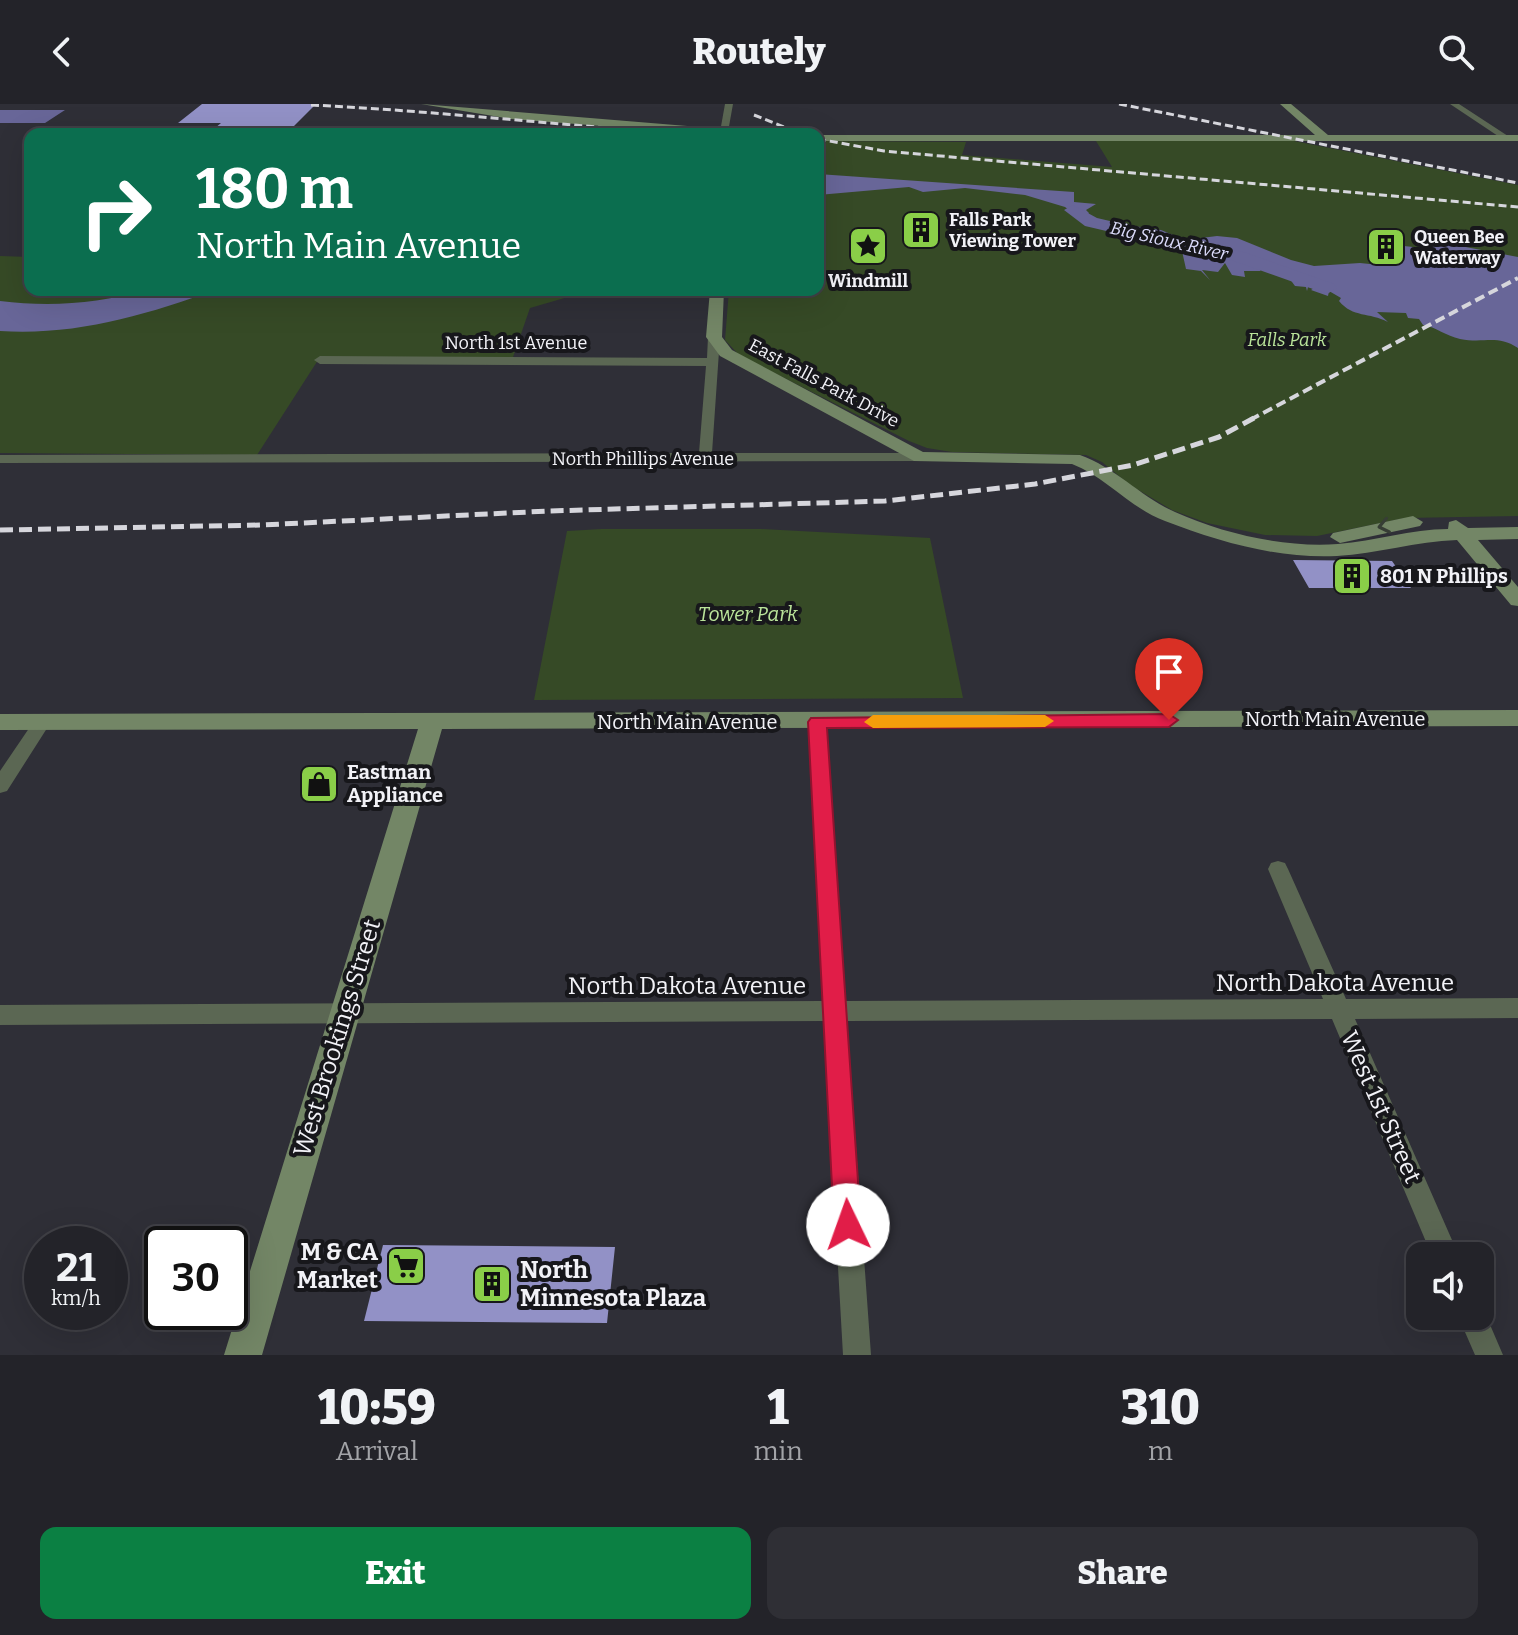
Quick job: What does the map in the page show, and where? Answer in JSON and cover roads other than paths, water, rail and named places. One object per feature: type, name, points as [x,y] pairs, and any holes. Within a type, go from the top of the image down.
[{"type":"street","points":[[426,104],[478,113],[661,128]]},
{"type":"street","points":[[726,128],[729,104]]},
{"type":"street","points":[[1285,104],[1325,138]]},
{"type":"street","points":[[1454,104],[1513,138]]},
{"type":"street","points":[[616,128],[622,125]]},
{"type":"street","points":[[824,138],[1513,138]]},
{"type":"street","points":[[705,459],[717,296]]},
{"type":"street","name":"East Falls Park Drive","points":[[714,337],[726,353],[741,364],[920,457]]},
{"type":"street","name":"North 1st Avenue","points":[[320,360],[713,362]]},
{"type":"street","name":"North Phillips Avenue","points":[[0,459],[1074,459],[1096,467],[1134,496],[1168,516],[1282,549],[1338,550],[1518,519]]},
{"type":"street","points":[[1458,527],[1518,600]]},
{"type":"street","name":"North Phillips Avenue","points":[[1458,527],[1518,533]]},
{"type":"street","name":"North Main Avenue","points":[[0,722],[1518,718]]},
{"type":"street","name":"West Brookings Street","points":[[243,1355],[432,721]]},
{"type":"street","points":[[0,786],[42,722]]},
{"type":"street","points":[[817,722],[857,1355]]},
{"type":"street","name":"West 1st Street","points":[[1278,869],[1440,1242]]},
{"type":"street","name":"North Dakota Avenue","points":[[0,1015],[1518,1008]]},
{"type":"street","points":[[1478,1330],[1489,1355]]},
{"type":"water","points":[[0,110],[65,110],[45,123],[0,123]]},
{"type":"water","points":[[824,174],[1074,192],[1074,202],[1096,204],[1086,210],[1089,213],[1086,217],[1092,220],[1161,230],[1185,240],[1217,236],[1237,238],[1314,266],[1360,263],[1389,266],[1389,256],[1397,251],[1395,245],[1422,248],[1450,244],[1518,257],[1518,348],[1497,340],[1455,338],[1423,325],[1419,319],[1408,318],[1406,313],[1377,312],[1388,322],[1356,312],[1344,306],[1339,301],[1341,298],[1329,291],[1328,296],[1311,290],[1314,288],[1308,287],[1307,291],[1306,287],[1295,286],[1281,267],[1264,266],[1260,271],[1244,271],[1245,277],[1232,275],[1225,263],[1218,272],[1202,270],[1210,280],[1201,271],[1186,269],[1182,251],[1144,239],[1141,233],[1133,229],[1089,225],[1065,207],[1025,195],[965,188],[923,192],[909,187],[824,194]]},
{"type":"water","points":[[198,296],[163,308],[83,327],[0,331],[0,301],[37,304],[109,298]]},
{"type":"waterway","name":"Big Sioux River","points":[[1073,210],[1091,222],[1240,257],[1327,288]]},
{"type":"railway","points":[[1119,104],[1518,183]]},
{"type":"railway","points":[[311,105],[611,128]]},
{"type":"railway","points":[[754,115],[787,128]]},
{"type":"railway","points":[[824,140],[884,151],[1518,207]]},
{"type":"railway","points":[[1250,420],[1518,278]]},
{"type":"railway","points":[[0,530],[261,525],[549,511],[885,501],[1035,484],[1133,465],[1219,437],[1254,418]]},
{"type":"place","name":"Falls Park Viewing Tower","points":[[921,230]]},
{"type":"place","name":"Windmill","points":[[868,246]]},
{"type":"place","name":"Queen Bee Waterway","points":[[1386,247]]},
{"type":"place","name":"801 N Phillips","points":[[1352,576]]},
{"type":"place","name":"Eastman Appliance","points":[[319,784]]},
{"type":"place","name":"M & CA Market","points":[[406,1266]]},
{"type":"place","name":"North Minnesota Plaza","points":[[492,1284]]},
{"type":"park label","name":"Falls Park","points":[[1287,340]]},
{"type":"park label","name":"Tower Park","points":[[748,614]]}]
